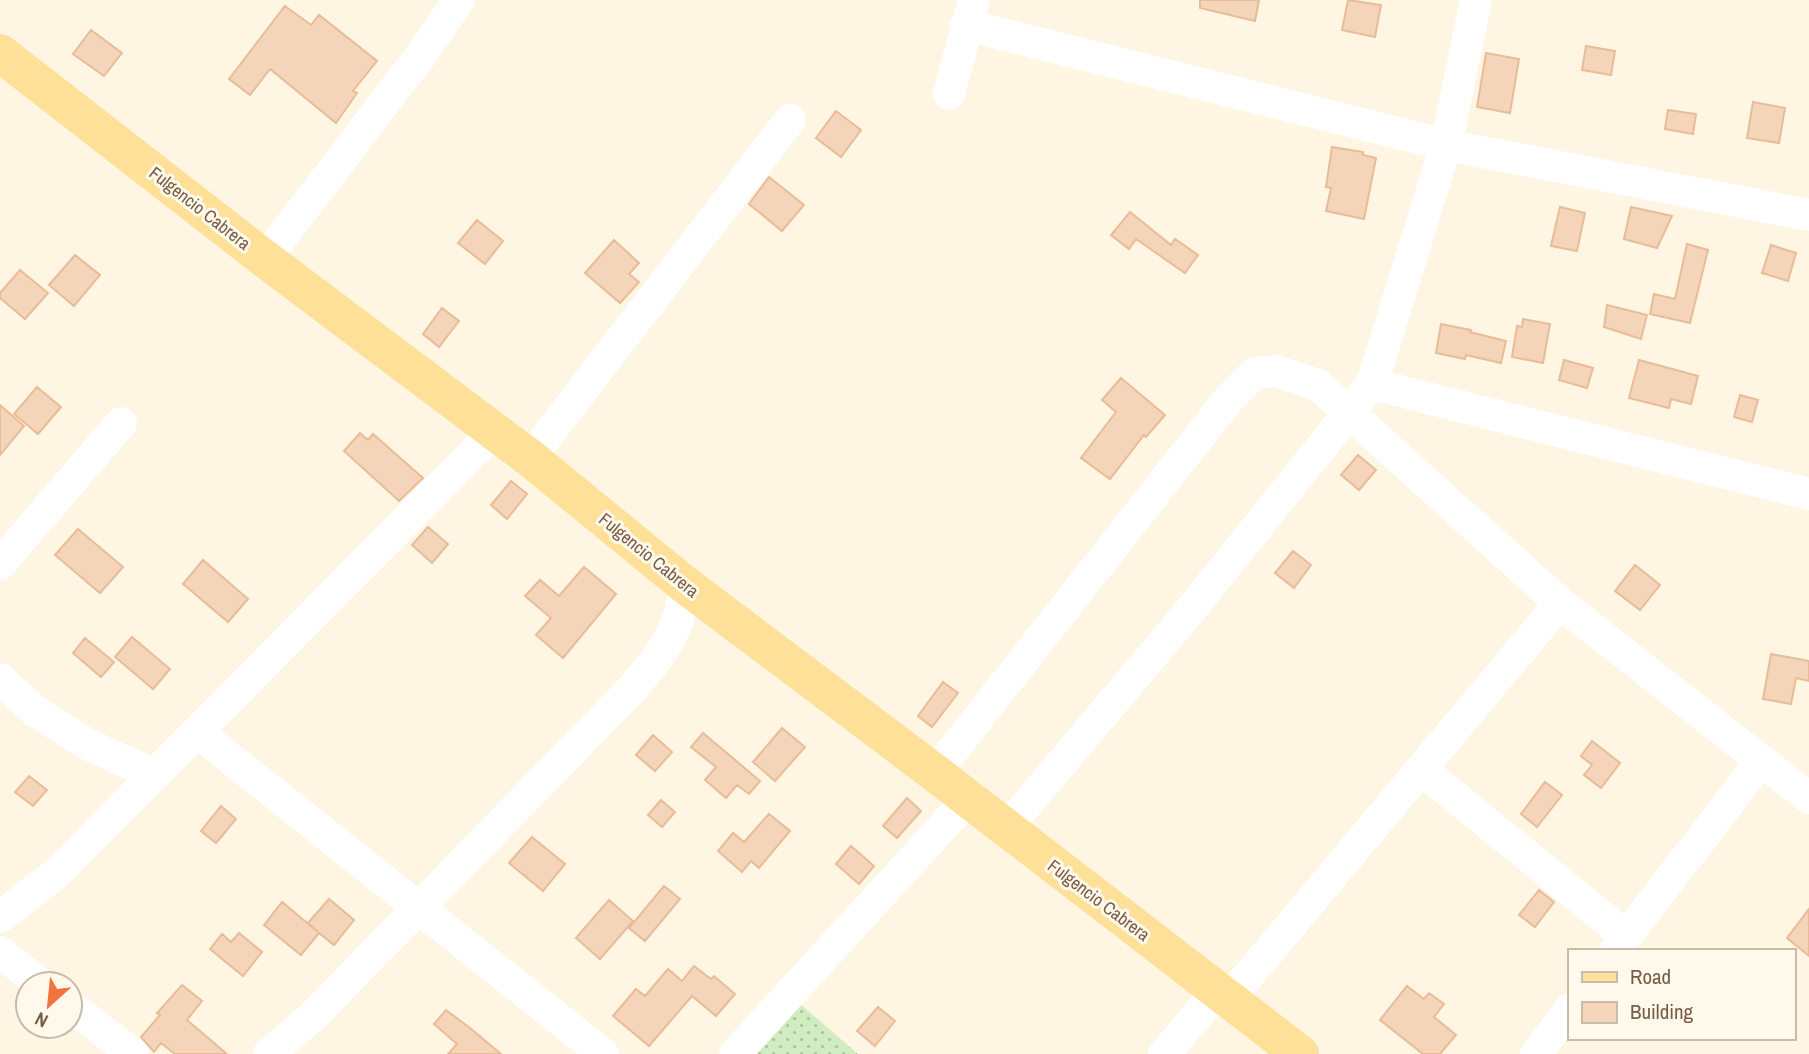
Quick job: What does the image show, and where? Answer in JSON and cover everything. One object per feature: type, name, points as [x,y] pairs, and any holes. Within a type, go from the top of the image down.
[{"type":"main road","name":"Fulgencio Cabrera","points":[[0,53],[530,458],[684,584],[1300,1054]]},
{"type":"street","points":[[265,258],[421,55],[459,0]]},
{"type":"street","points":[[1006,829],[1189,612],[1372,384],[1446,145],[1476,0]]},
{"type":"street","points":[[949,94],[970,13],[1446,145],[1809,215]]},
{"type":"street","points":[[530,458],[790,120]]},
{"type":"street","points":[[935,773],[1243,382],[1255,373],[1276,371],[1318,385],[1560,603],[1809,798]]},
{"type":"street","points":[[1372,384],[1809,494]]},
{"type":"street","points":[[0,564],[121,423]]},
{"type":"street","points":[[0,918],[57,873],[494,433]]},
{"type":"street","points":[[269,1054],[313,1016],[581,744],[662,653],[679,620],[684,603],[684,584]]},
{"type":"street","points":[[1164,1054],[1224,995],[1421,769],[1560,603]]},
{"type":"street","points":[[0,679],[35,710],[87,744],[155,775]]},
{"type":"street","points":[[197,732],[603,1054]]},
{"type":"street","points":[[1421,769],[1620,943],[1762,761]]},
{"type":"street","points":[[735,1054],[968,799]]},
{"type":"street","points":[[0,952],[23,970]]},
{"type":"street","points":[[1536,1054],[1568,1011]]},
{"type":"street","points":[[84,1017],[133,1054]]},
{"type":"green space","points":[[799,1003],[858,1054],[751,1054]]},
{"type":"building","points":[[1200,0],[1259,0],[1255,21],[1200,8]]},
{"type":"building","points":[[1348,0],[1381,5],[1375,37],[1342,30]]},
{"type":"building","points":[[285,6],[311,25],[319,15],[377,61],[353,91],[357,93],[336,123],[270,69],[250,95],[229,79]]},
{"type":"building","points":[[91,30],[122,53],[104,76],[73,54]]},
{"type":"building","points":[[1586,46],[1615,51],[1611,75],[1582,70]]},
{"type":"building","points":[[1486,53],[1519,59],[1510,113],[1477,107]]},
{"type":"building","points":[[1753,102],[1785,108],[1779,143],[1747,138]]},
{"type":"building","points":[[1668,110],[1696,114],[1693,134],[1665,129]]},
{"type":"building","points":[[836,111],[861,130],[841,157],[816,138]]},
{"type":"building","points":[[1332,147],[1363,152],[1363,155],[1376,158],[1364,219],[1326,211],[1331,188],[1326,187]]},
{"type":"building","points":[[769,177],[804,205],[782,231],[749,204]]},
{"type":"building","points":[[1560,207],[1585,213],[1577,251],[1551,246]]},
{"type":"building","points":[[1631,207],[1672,216],[1657,248],[1624,239]]},
{"type":"building","points":[[1130,212],[1171,245],[1175,239],[1198,255],[1185,273],[1136,239],[1129,249],[1111,235]]},
{"type":"building","points":[[477,220],[503,241],[485,264],[458,243]]},
{"type":"building","points":[[614,240],[639,263],[629,274],[639,282],[620,303],[585,273]]},
{"type":"building","points":[[1687,244],[1708,250],[1690,323],[1650,314],[1654,294],[1675,299]]},
{"type":"building","points":[[1771,245],[1796,253],[1788,281],[1762,273]]},
{"type":"building","points":[[75,255],[100,275],[74,306],[49,285]]},
{"type":"building","points":[[20,270],[48,293],[25,319],[0,298],[0,293]]},
{"type":"building","points":[[1607,305],[1647,315],[1641,339],[1604,327]]},
{"type":"building","points":[[442,308],[459,321],[439,347],[423,334]]},
{"type":"building","points":[[1523,319],[1550,324],[1543,363],[1512,357],[1517,326],[1522,327]]},
{"type":"building","points":[[1441,324],[1506,341],[1501,363],[1466,355],[1465,359],[1436,353]]},
{"type":"building","points":[[1564,360],[1593,368],[1587,388],[1559,380]]},
{"type":"building","points":[[1639,360],[1698,376],[1691,404],[1671,399],[1669,408],[1629,398]]},
{"type":"building","points":[[1121,378],[1165,415],[1146,437],[1144,435],[1110,479],[1081,458],[1116,412],[1102,400]]},
{"type":"building","points":[[37,387],[61,407],[38,434],[14,414]]},
{"type":"building","points":[[1740,395],[1758,400],[1752,422],[1734,417]]},
{"type":"building","points":[[0,405],[24,426],[0,455]]},
{"type":"building","points":[[360,433],[368,440],[373,434],[423,478],[399,501],[344,451]]},
{"type":"building","points":[[1358,455],[1376,470],[1359,490],[1341,475]]},
{"type":"building","points":[[511,481],[527,494],[507,519],[491,505]]},
{"type":"building","points":[[428,527],[448,544],[432,563],[412,545]]},
{"type":"building","points":[[78,529],[123,567],[100,593],[55,555]]},
{"type":"building","points":[[1293,551],[1311,565],[1294,588],[1275,573]]},
{"type":"building","points":[[203,560],[248,599],[228,622],[183,584]]},
{"type":"building","points":[[1635,565],[1660,585],[1640,610],[1615,591]]},
{"type":"building","points":[[584,567],[616,594],[563,658],[536,635],[551,618],[525,596],[540,580],[559,596]]},
{"type":"building","points":[[132,637],[170,669],[153,689],[115,657]]},
{"type":"building","points":[[85,638],[114,662],[101,677],[73,653]]},
{"type":"building","points":[[1771,654],[1809,661],[1809,681],[1796,678],[1791,704],[1763,699]]},
{"type":"building","points":[[943,682],[958,693],[932,727],[918,716]]},
{"type":"building","points":[[782,728],[805,747],[775,781],[753,762]]},
{"type":"building","points":[[703,733],[760,781],[749,794],[737,785],[726,798],[705,780],[716,767],[691,747]]},
{"type":"building","points":[[653,735],[672,752],[655,771],[636,755]]},
{"type":"building","points":[[1592,741],[1620,763],[1601,788],[1584,775],[1592,765],[1581,756]]},
{"type":"building","points":[[29,776],[47,790],[33,806],[15,792]]},
{"type":"building","points":[[1545,782],[1562,795],[1537,827],[1521,814]]},
{"type":"building","points":[[907,798],[921,811],[897,838],[883,826]]},
{"type":"building","points":[[661,800],[675,812],[662,827],[648,815]]},
{"type":"building","points":[[221,806],[236,819],[216,843],[201,831]]},
{"type":"building","points":[[769,814],[790,831],[759,868],[751,861],[742,872],[718,851],[733,833],[744,842]]},
{"type":"building","points":[[532,837],[565,864],[543,891],[509,863]]},
{"type":"building","points":[[851,846],[874,866],[859,884],[836,864]]},
{"type":"building","points":[[664,886],[680,899],[645,941],[629,928]]},
{"type":"building","points":[[1539,890],[1554,902],[1535,927],[1519,915]]},
{"type":"building","points":[[329,899],[354,920],[334,945],[319,933],[301,955],[264,925],[282,902],[318,932],[308,923]]},
{"type":"building","points":[[609,900],[633,921],[600,959],[576,938]]},
{"type":"building","points":[[1809,909],[1809,956],[1787,938]]},
{"type":"building","points":[[239,933],[262,952],[243,976],[210,949],[222,934],[231,942]]},
{"type":"building","points":[[694,966],[711,979],[714,976],[735,994],[716,1016],[692,996],[649,1046],[613,1016],[636,989],[645,996],[668,969],[682,981]]},
{"type":"building","points":[[182,985],[202,1001],[187,1020],[227,1054],[175,1054],[161,1043],[154,1052],[141,1037],[160,1015],[157,1013]]},
{"type":"building","points":[[1407,986],[1424,999],[1429,993],[1444,1004],[1434,1017],[1456,1035],[1440,1054],[1423,1054],[1380,1020]]},
{"type":"building","points":[[878,1007],[895,1021],[875,1046],[857,1031]]},
{"type":"building","points":[[446,1010],[501,1054],[448,1054],[457,1044],[434,1024]]}]
